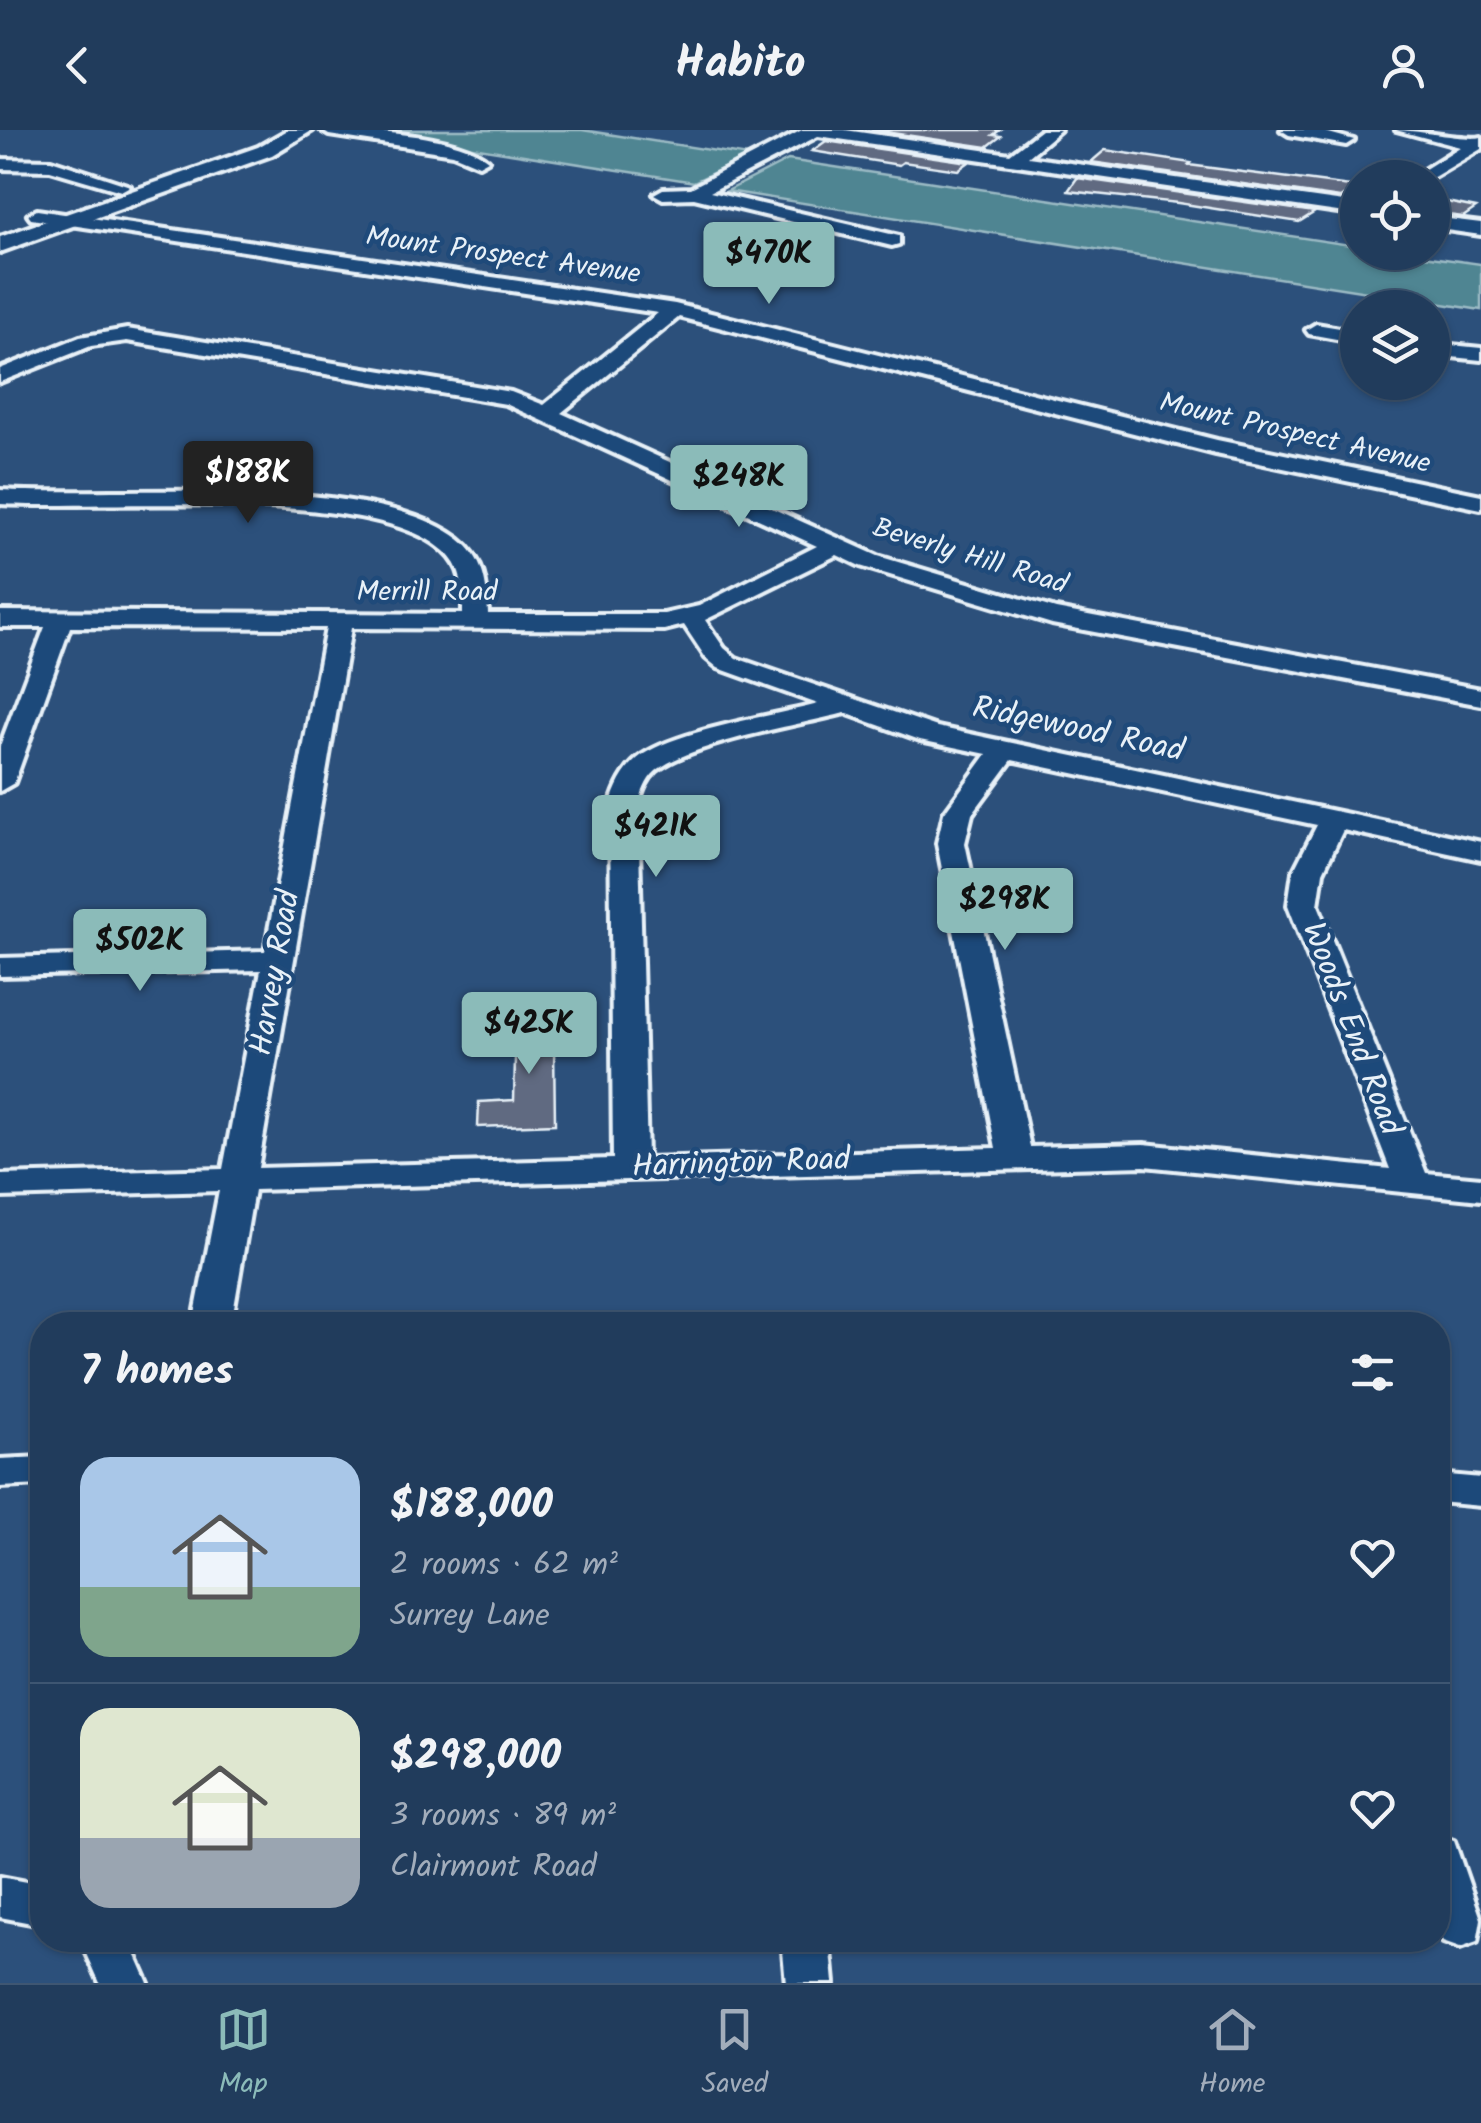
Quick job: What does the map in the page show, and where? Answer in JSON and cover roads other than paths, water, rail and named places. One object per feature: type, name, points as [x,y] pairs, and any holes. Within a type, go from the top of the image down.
[{"type":"main road","points":[[0,228],[233,147],[300,130]]},
{"type":"main road","points":[[0,245],[265,151],[300,130]]},
{"type":"street","points":[[329,130],[457,150],[479,160]]},
{"type":"street","points":[[694,193],[746,170],[814,130],[1340,207]]},
{"type":"street","points":[[1013,160],[1052,130]]},
{"type":"street","points":[[1289,130],[1346,140]]},
{"type":"street","points":[[1404,130],[1476,143]]},
{"type":"street","points":[[1448,160],[1476,143]]},
{"type":"street","points":[[0,164],[51,166],[122,186]]},
{"type":"street","points":[[664,194],[694,193],[892,240]]},
{"type":"street","name":"Mount Prospect Avenue","points":[[37,215],[675,310],[1216,447],[1481,502]]},
{"type":"street","points":[[1450,225],[1481,229]]},
{"type":"street","points":[[549,412],[675,310]]},
{"type":"street","points":[[1316,330],[1340,334]]},
{"type":"street","name":"Beverly Hill Road","points":[[0,376],[88,341],[127,335],[527,402],[869,561],[1052,616],[1481,697]]},
{"type":"street","points":[[1450,351],[1481,354]]},
{"type":"street","points":[[0,496],[259,500],[360,507],[433,534],[463,556],[482,598],[475,622]]},
{"type":"street","name":"Merrill Road","points":[[0,619],[638,623],[691,617],[836,546]]},
{"type":"street","name":"Ridgewood Road","points":[[691,617],[714,653],[727,663],[930,734],[1481,851]]},
{"type":"street","points":[[0,782],[60,619]]},
{"type":"street","name":"Harvey Road","points":[[214,1312],[340,622]]},
{"type":"street","points":[[630,1168],[624,806],[634,776],[648,762],[671,750],[841,706]]},
{"type":"street","points":[[1004,751],[958,813],[951,843],[1015,1156]]},
{"type":"street","name":"Woods End Road","points":[[1334,820],[1308,872],[1303,905],[1412,1182]]},
{"type":"street","points":[[0,967],[278,960]]},
{"type":"street","name":"Harrington Road","points":[[0,1186],[1015,1156],[1183,1157],[1481,1188]]},
{"type":"street","points":[[0,1472],[30,1471]]},
{"type":"street","points":[[1450,1489],[1481,1492]]},
{"type":"street","points":[[1450,1895],[1460,1928]]},
{"type":"street","points":[[0,1897],[30,1903]]},
{"type":"street","points":[[110,1952],[124,1983]]},
{"type":"street","points":[[807,1952],[810,1983]]}]
